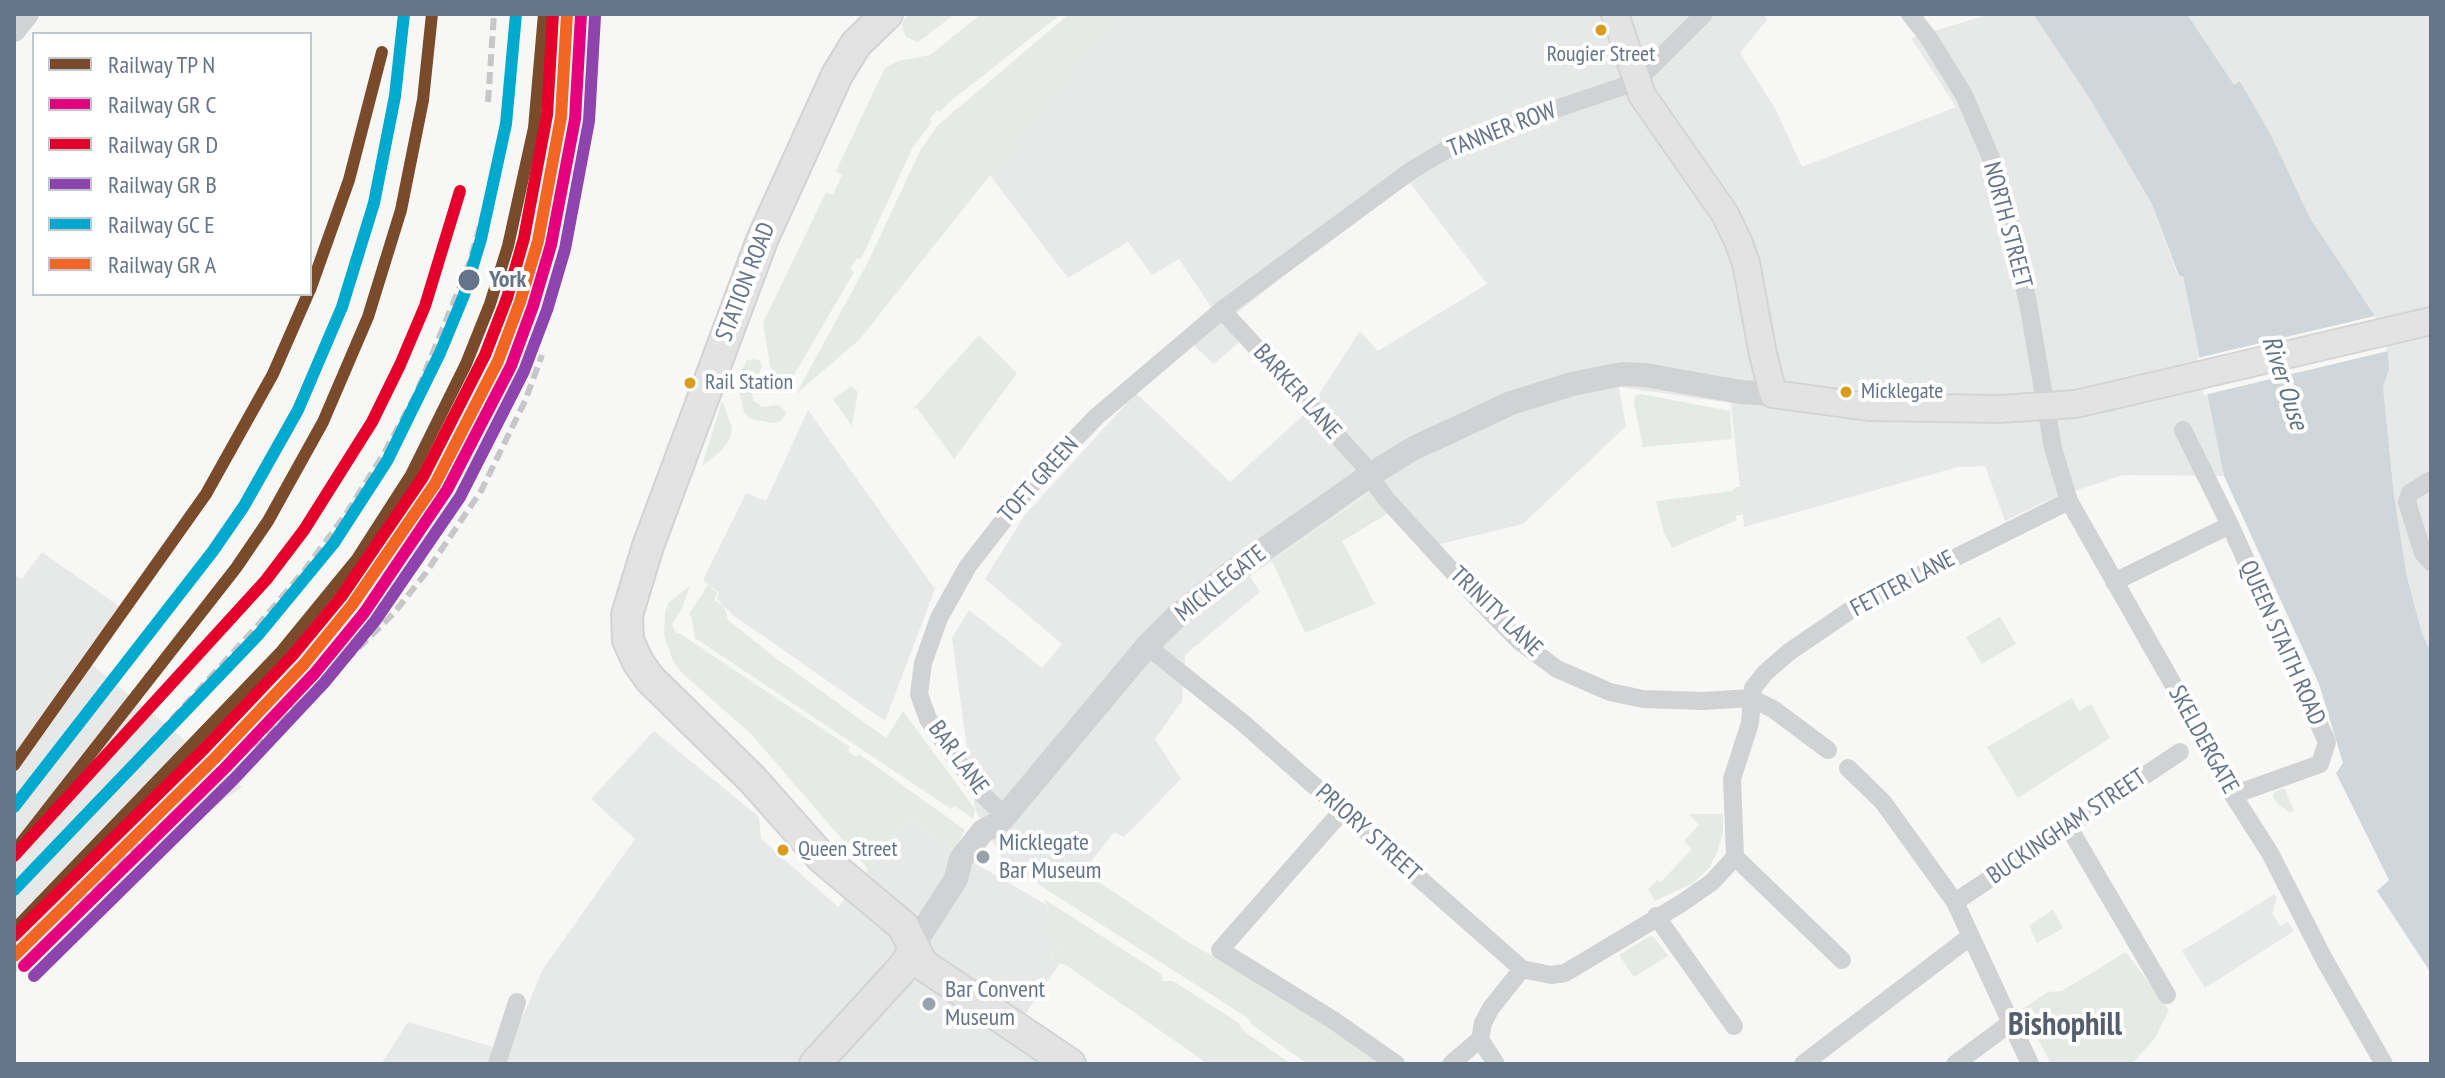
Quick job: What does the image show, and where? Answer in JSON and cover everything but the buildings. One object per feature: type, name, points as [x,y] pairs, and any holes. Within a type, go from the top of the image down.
[{"type":"main road","name":"STATION ROAD","points":[[887,14],[856,44],[818,113],[762,240],[704,388],[627,615],[628,640],[650,679],[752,779],[822,858],[903,926],[913,946]]},
{"type":"main road","points":[[1615,14],[1636,82],[1649,107],[1725,214],[1738,241],[1746,263],[1773,394]]},
{"type":"main road","name":"MICKLEGATE","points":[[1773,394],[1869,407],[2047,407],[2091,402],[2431,321]]},
{"type":"main road","points":[[815,1064],[900,971],[909,960],[913,946]]},
{"type":"main road","points":[[913,946],[922,964],[1070,1064]]},
{"type":"street","points":[[14,30],[27,14]]},
{"type":"street","name":"TANNER ROW","points":[[1222,310],[1412,170],[1461,141],[1636,82],[1704,14]]},
{"type":"street","name":"NORTH STREET","points":[[1910,14],[1964,95],[2000,179],[2047,407]]},
{"type":"street","name":"BARKER LANE","points":[[1222,310],[1362,463],[1369,476]]},
{"type":"street","name":"TOFT GREEN","points":[[919,694],[923,663],[939,618],[968,566],[988,538],[1032,484],[1096,417],[1222,310]]},
{"type":"street","name":"MICKLEGATE","points":[[913,946],[956,879],[961,859],[975,841],[983,831],[1001,820],[1147,646],[1178,615],[1229,574],[1369,476],[1412,449],[1511,403],[1572,384],[1622,374],[1645,375],[1741,392],[1773,394]]},
{"type":"street","name":"SKELDERGATE","points":[[2047,407],[2053,448],[2069,501],[2233,795],[2270,853],[2324,959],[2384,1064]]},
{"type":"street","name":"QUEEN STAITH ROAD","points":[[2183,430],[2230,525],[2327,742],[2320,764],[2233,795]]},
{"type":"street","name":"TRINITY LANE","points":[[1369,476],[1466,587],[1519,641],[1557,669],[1610,692],[1643,699],[1703,701],[1752,693]]},
{"type":"street","points":[[2431,480],[2410,493],[2407,502],[2423,553],[2431,562]]},
{"type":"street","name":"FETTER LANE","points":[[1752,693],[1757,680],[1789,652],[1852,609],[2069,501]]},
{"type":"street","points":[[2114,582],[2230,525]]},
{"type":"street","name":"PRIORY STREET","points":[[1147,646],[1242,722],[1522,969]]},
{"type":"street","points":[[1752,693],[1828,750]]},
{"type":"street","points":[[1752,693],[1750,723],[1732,779],[1735,857],[1842,960]]},
{"type":"street","name":"BAR LANE","points":[[919,694],[928,719],[1001,820]]},
{"type":"street","name":"BUCKINGHAM STREET","points":[[1955,902],[2180,752]]},
{"type":"street","points":[[1848,768],[1883,802],[1955,902],[2030,1064]]},
{"type":"street","points":[[1343,810],[1220,950],[1333,1020],[1396,1064]]},
{"type":"street","points":[[2068,826],[2167,995]]},
{"type":"street","points":[[1451,1064],[1480,1039],[1483,1023],[1491,1008],[1522,969],[1551,975],[1565,973],[1682,903],[1712,882],[1735,857]]},
{"type":"street","points":[[1656,916],[1734,1026]]},
{"type":"street","points":[[1803,1064],[1971,936]]},
{"type":"street","points":[[497,1064],[517,1002]]},
{"type":"street","points":[[1955,1064],[2009,1024]]},
{"type":"street","points":[[1480,1039],[1496,1064]]},
{"type":"shaded area","points":[[908,14],[955,14],[918,42],[906,37],[903,30],[902,23]]},
{"type":"shaded area","points":[[981,14],[1061,14],[940,112],[937,110],[930,119],[932,122],[913,147],[861,259],[857,258],[850,269],[854,272],[783,394],[770,366],[763,323],[826,192],[833,195],[842,175],[836,171],[885,68],[898,61],[930,55]]},
{"type":"shaded area","points":[[1069,14],[1118,14],[859,340],[796,394],[867,264],[920,151],[937,126]]},
{"type":"shaded area","points":[[1118,14],[1764,14],[1767,20],[1740,53],[1776,110],[1802,167],[1956,107],[1911,38],[1990,14],[2033,14],[2088,96],[2152,204],[2178,276],[2183,276],[2224,476],[2123,475],[2048,500],[2005,521],[1985,466],[1958,467],[1744,527],[1731,403],[1619,387],[1626,426],[1523,524],[1424,548],[1369,492],[1250,576],[1260,592],[1185,655],[1182,701],[1155,739],[1181,779],[1124,837],[1114,832],[1083,872],[1065,860],[1044,888],[1002,858],[975,809],[952,638],[969,610],[1042,668],[1062,644],[985,579],[1024,516],[1136,393],[1230,482],[1309,410],[1360,331],[1378,351],[1487,284],[1407,179],[1228,320],[1244,338],[1214,364],[1193,345],[1212,308],[1179,259],[1152,275],[1128,242],[1068,278],[989,174]]},
{"type":"shaded area","points":[[2187,14],[2431,14],[2430,652],[2407,577],[2394,495],[2383,387],[2389,370],[2388,351],[2375,316],[2310,218],[2271,135],[2240,81],[2234,86]]},
{"type":"shaded area","points":[[979,335],[1017,373],[954,459],[917,408],[913,409]]},
{"type":"shaded area","points":[[755,359],[762,366],[752,392],[753,400],[762,407],[778,405],[782,408],[786,413],[781,421],[756,420],[744,412],[739,391],[740,373],[747,360]]},
{"type":"shaded area","points":[[851,386],[858,392],[852,426],[833,399]]},
{"type":"shaded area","points":[[1641,394],[1730,411],[1732,439],[1643,447],[1634,403],[1635,396]]},
{"type":"shaded area","points":[[722,401],[732,427],[730,438],[721,451],[702,466]]},
{"type":"shaded area","points":[[808,410],[935,589],[885,721],[733,615],[717,599],[719,593],[703,580],[746,493],[766,501]]},
{"type":"shaded area","points":[[1740,487],[1744,514],[1735,516],[1737,520],[1672,548],[1664,533],[1656,501],[1733,491]]},
{"type":"shaded area","points":[[1370,492],[1389,513],[1342,541],[1375,604],[1305,633],[1272,561]]},
{"type":"shaded area","points":[[42,552],[127,612],[90,663],[242,787],[113,879],[14,974],[14,575],[22,579]]},
{"type":"shaded area","points":[[708,585],[717,593],[714,600],[724,606],[728,620],[886,738],[903,711],[975,809],[973,819],[955,806],[951,809],[695,638],[689,614]]},
{"type":"shaded area","points":[[690,586],[672,624],[676,634],[679,633],[850,747],[848,751],[856,757],[859,754],[965,830],[954,851],[910,817],[868,869],[751,734],[682,673],[673,661],[664,635],[665,612],[668,603]]},
{"type":"shaded area","points":[[2000,617],[2016,644],[1982,664],[1966,637]]},
{"type":"shaded area","points":[[2072,698],[2079,711],[2091,704],[2110,738],[2018,798],[1987,747]]},
{"type":"shaded area","points":[[654,731],[759,817],[761,839],[838,907],[910,817],[954,851],[1045,904],[1061,940],[1050,960],[1060,963],[1012,1034],[1055,1064],[381,1064],[408,1022],[497,1048],[523,1016],[543,969],[635,839],[591,799]]},
{"type":"shaded area","points":[[2284,788],[2294,810],[2290,813],[2273,797],[2274,792]]},
{"type":"shaded area","points":[[1689,814],[1723,814],[1723,833],[1718,850],[1710,867],[1693,883],[1655,901],[1648,889],[1657,880],[1661,882],[1692,849],[1684,841],[1699,825]]},
{"type":"shaded area","points":[[1066,860],[1188,942],[1325,1021],[1380,1064],[1308,1064],[1252,1025],[1248,1018],[1044,888]]},
{"type":"shaded area","points":[[2275,894],[2277,898],[2272,913],[2280,926],[2288,922],[2294,931],[2205,988],[2182,951]]},
{"type":"shaded area","points":[[1044,899],[1161,974],[1163,981],[1173,981],[1239,1023],[1242,1030],[1291,1064],[1208,1064],[1066,965],[1050,961],[1061,940],[1042,930],[1050,915]]},
{"type":"shaded area","points":[[2053,909],[2063,928],[2037,943],[2029,926]]},
{"type":"shaded area","points":[[1650,936],[1668,956],[1634,977],[1619,955]]},
{"type":"shaded area","points":[[2126,952],[2169,1010],[2155,1038],[2132,1064],[2051,1064],[2022,1009],[2048,992],[2062,991]]},
{"type":"water","name":"River Ouse","points":[[2033,14],[2187,14],[2234,85],[2240,81],[2271,135],[2310,218],[2375,316],[2388,351],[2389,370],[2383,387],[2394,495],[2407,577],[2422,633],[2431,653],[2431,973],[2377,891],[2389,880],[2336,773],[2343,763],[2319,684],[2224,476],[2183,276],[2179,276],[2152,204],[2088,96]]},
{"type":"pier","points":[[2375,316],[2388,351],[2204,395],[2197,358]]},
{"type":"railway","points":[[488,102],[494,14]]},
{"type":"railway","points":[[14,892],[259,624],[304,571],[346,514],[416,394],[469,264],[488,197]]},
{"type":"railway","points":[[23,948],[323,683],[394,613],[425,574],[481,491],[525,401],[542,355]]},
{"type":"transit line","points":[[14,807],[213,551],[244,506],[298,410],[342,307],[374,203],[395,96],[404,14]]},
{"type":"transit line","points":[[14,852],[236,568],[268,521],[323,422],[368,317],[401,210],[423,100],[432,14]]},
{"type":"transit line","points":[[14,890],[259,634],[334,543],[387,461],[440,353],[464,295],[481,239],[506,124],[516,14]]},
{"type":"transit line","points":[[14,930],[280,653],[357,559],[411,475],[466,364],[490,304],[508,246],[534,128],[544,14]]},
{"type":"transit line","points":[[14,936],[205,748],[293,655],[341,597],[423,477],[485,355],[507,298],[524,238],[547,115],[553,14]]},
{"type":"transit line","points":[[14,956],[215,758],[304,664],[352,605],[435,484],[498,361],[538,241],[561,117],[567,14]]},
{"type":"transit line","points":[[24,966],[225,768],[314,674],[364,613],[447,490],[511,366],[551,245],[575,119],[581,15]]},
{"type":"transit line","points":[[34,976],[235,778],[324,683],[375,621],[460,497],[524,371],[565,249],[589,121],[595,16]]},
{"type":"transit line","points":[[312,284],[349,180],[382,52]]},
{"type":"transit line","points":[[14,856],[266,580],[304,530],[372,422],[400,365],[425,306],[460,191]]},
{"type":"transit line","points":[[14,765],[206,494],[273,374],[307,296]]},
{"type":"place","name":"Rougier Street","points":[[1601,30]]},
{"type":"place","name":"York","points":[[469,280]]},
{"type":"place","name":"Rail Station","points":[[690,383]]},
{"type":"place","name":"Micklegate","points":[[1846,392]]},
{"type":"place","name":"Queen Street","points":[[783,850]]},
{"type":"place","name":"Micklegate Bar Museum","points":[[983,857]]},
{"type":"place","name":"Bar Convent Museum","points":[[929,1004]]},
{"type":"district","name":"Bishophill","points":[[2065,1026]]}]
